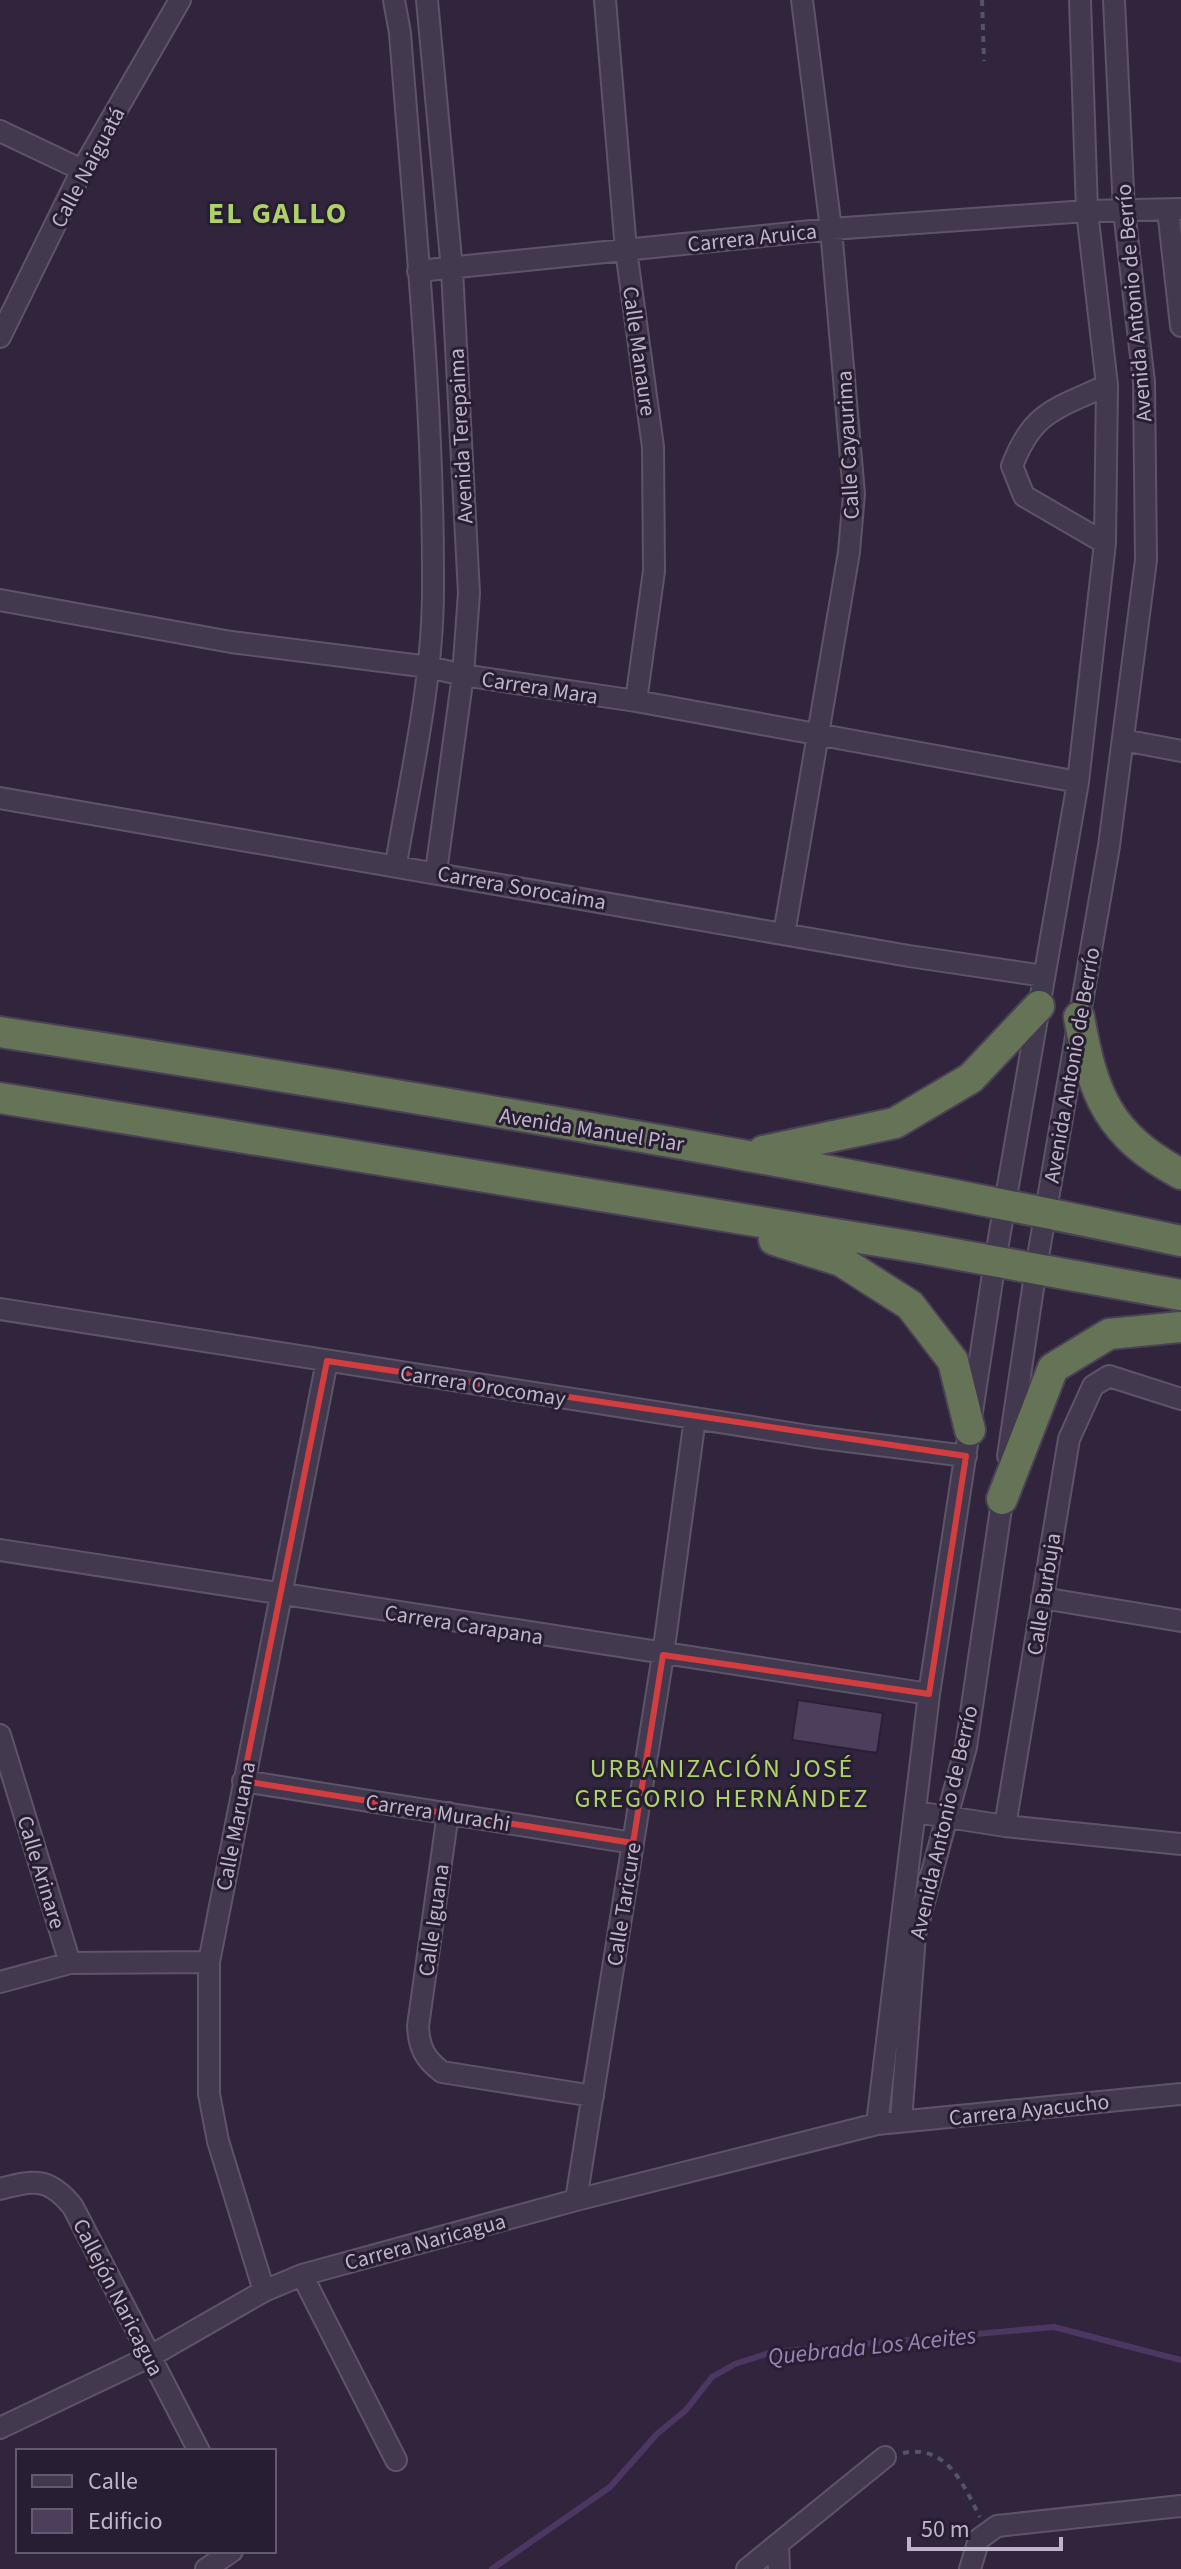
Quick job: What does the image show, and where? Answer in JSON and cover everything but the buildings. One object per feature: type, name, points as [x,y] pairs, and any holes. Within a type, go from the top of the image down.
[{"type":"highway","points":[[740,1154],[895,1123],[971,1078],[1039,1006]]},
{"type":"highway","points":[[1079,1017],[1090,1076],[1115,1123],[1158,1161],[1181,1174]]},
{"type":"highway","name":"Avenida Manuel Piar","points":[[0,1032],[258,1072],[740,1154],[1181,1241]]},
{"type":"highway","points":[[0,1098],[995,1261],[1181,1295]]},
{"type":"highway","points":[[693,1212],[841,1261],[910,1305],[953,1361],[968,1443]]},
{"type":"highway","points":[[1002,1499],[1053,1368],[1109,1334],[1181,1327]]},
{"type":"street","name":"Calle Naiguatá","points":[[0,337],[82,170],[180,0]]},
{"type":"street","name":"Avenida Terepaima","points":[[394,0],[400,33],[427,387],[433,590],[429,667],[396,864]]},
{"type":"street","name":"Avenida Terepaima","points":[[427,0],[452,270],[469,593],[463,675],[436,872]]},
{"type":"street","name":"Calle Manaure","points":[[605,0],[626,250],[653,447],[656,516],[654,571],[636,701]]},
{"type":"street","name":"Calle Cayaurima","points":[[784,934],[849,552],[854,494],[831,229],[802,0]]},
{"type":"street","name":"Avenida Antonio de Berrío","points":[[877,2124],[929,1694],[1004,1205],[1078,782],[1105,543],[1107,385],[1087,211],[1080,0]]},
{"type":"street","name":"Avenida Antonio de Berrío","points":[[901,2121],[915,1935],[966,1747],[1036,1268],[1109,846],[1146,560],[1144,382],[1124,211],[1114,0]]},
{"type":"street","points":[[0,131],[82,170]]},
{"type":"street","points":[[1174,210],[1181,326]]},
{"type":"street","name":"Carrera Aruica","points":[[418,271],[452,270],[831,229],[1087,211],[1174,210]]},
{"type":"street","points":[[1105,543],[1024,496],[1012,466],[1022,439],[1037,419],[1107,385]]},
{"type":"street","name":"Carrera Mara","points":[[0,600],[231,642],[429,667],[636,701],[1078,782]]},
{"type":"street","points":[[1123,740],[1181,751]]},
{"type":"street","name":"Carrera Sorocaima","points":[[0,798],[1044,976]]},
{"type":"street","name":"Carrera Orocomay","points":[[0,1309],[695,1418],[968,1443]]},
{"type":"street","name":"Calle Maruana","points":[[264,2291],[218,2141],[209,2094],[209,1962],[327,1361]]},
{"type":"street","name":"Calle Burbuja","points":[[1005,1826],[1069,1439],[1093,1386],[1109,1376],[1181,1399]]},
{"type":"street","name":"Calle Taricure","points":[[576,2200],[663,1655],[695,1418]]},
{"type":"street","name":"Carrera Carapana","points":[[0,1550],[929,1694]]},
{"type":"street","points":[[1042,1598],[1181,1621]]},
{"type":"street","name":"Calle Arinare","points":[[0,1735],[5,1767],[70,1963]]},
{"type":"street","name":"Carrera Murachi","points":[[243,1781],[633,1843]]},
{"type":"street","points":[[916,1812],[1005,1826],[1181,1844]]},
{"type":"street","name":"Calle Iguana","points":[[448,1813],[418,2026],[419,2044],[427,2060],[442,2072],[593,2096]]},
{"type":"street","points":[[0,1982],[70,1963],[209,1962]]},
{"type":"street","name":"Carrera Ayacucho","points":[[877,2124],[1181,2094]]},
{"type":"street","name":"Carrera Naricagua","points":[[0,2428],[149,2357],[264,2291],[302,2275],[576,2200],[877,2124]]},
{"type":"street","name":"Callejón Naricagua","points":[[6,2187],[38,2181],[58,2189],[73,2207],[198,2449]]},
{"type":"street","points":[[302,2275],[396,2460]]},
{"type":"street","points":[[747,2569],[885,2457]]},
{"type":"street","points":[[970,2569],[975,2548],[987,2530],[997,2526],[1181,2506]]},
{"type":"street","points":[[778,2544],[779,2569]]},
{"type":"path","points":[[982,0],[984,61]]},
{"type":"path","points":[[885,2457],[921,2449],[945,2461],[965,2488],[987,2530]]},
{"type":"highlighted area","points":[[327,1361],[966,1456],[929,1694],[663,1655],[633,1843],[243,1781]]},
{"type":"waterway","name":"Quebrada Los Aceites","points":[[492,2569],[610,2487],[657,2434],[686,2410],[712,2377],[735,2364],[772,2352],[1054,2327],[1181,2360]]},
{"type":"district","name":"EL GALLO","points":[[278,213]]},
{"type":"district","name":"URBANIZACIÓN JOSÉ GREGORIO HERNÁNDEZ","points":[[722,1783]]}]
